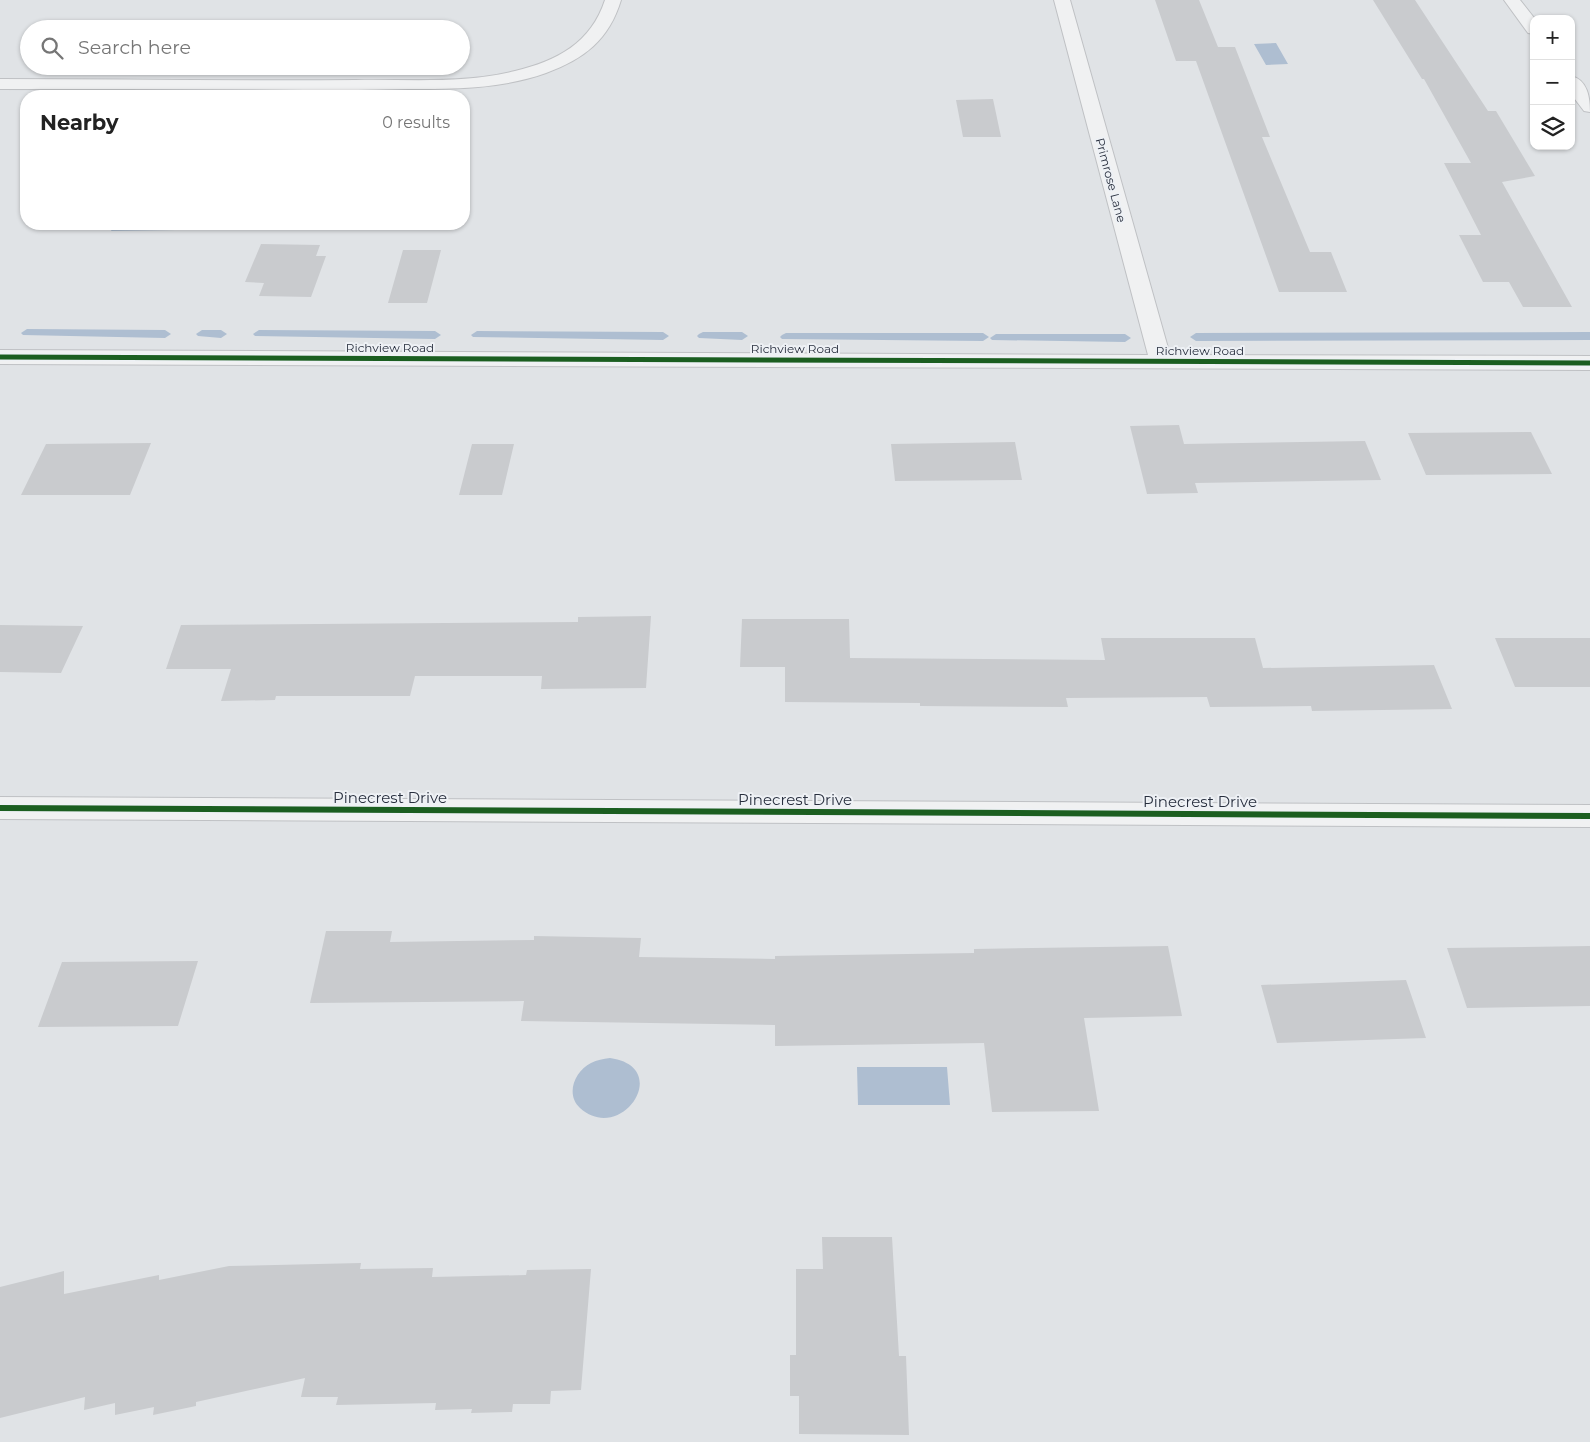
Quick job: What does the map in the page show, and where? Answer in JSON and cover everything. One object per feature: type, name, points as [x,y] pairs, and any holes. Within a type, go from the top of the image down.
[{"type":"street","points":[[0,84],[370,85],[461,84],[504,79],[550,65],[578,52],[595,38],[611,12],[613,0]]},
{"type":"street","name":"Primrose Lane","points":[[1062,0],[1161,361]]},
{"type":"street","points":[[1512,0],[1530,24]]},
{"type":"street","points":[[1575,86],[1590,107]]},
{"type":"street","name":"Richview Road","points":[[0,357],[1590,363]]},
{"type":"street","name":"Pinecrest Drive","points":[[0,808],[1590,816]]},
{"type":"water","points":[[1276,43],[1288,64],[1266,65],[1254,44]]},
{"type":"water","points":[[111,230],[176,230],[111,231]]},
{"type":"water","points":[[610,1058],[629,1064],[638,1075],[639,1088],[634,1100],[624,1111],[611,1117],[596,1117],[580,1108],[576,1102],[573,1096],[574,1083],[580,1071],[585,1067],[596,1061]]},
{"type":"water","points":[[857,1067],[947,1067],[950,1105],[858,1105]]},
{"type":"building","points":[[1155,0],[1199,0],[1218,47],[1235,47],[1270,137],[1262,137],[1310,252],[1331,252],[1347,292],[1279,292],[1196,61],[1176,61]]},
{"type":"building","points":[[1373,0],[1415,0],[1488,111],[1496,111],[1535,176],[1502,182],[1572,307],[1523,307],[1509,282],[1483,282],[1459,235],[1481,235],[1444,163],[1471,163],[1424,79],[1422,79]]},
{"type":"building","points":[[993,99],[1001,137],[963,137],[956,100]]},
{"type":"building","points":[[261,244],[320,245],[316,256],[326,256],[311,297],[259,296],[264,283],[245,282]]},
{"type":"building","points":[[403,250],[441,250],[427,303],[388,303]]},
{"type":"building","points":[[1179,425],[1184,444],[1365,441],[1381,480],[1195,483],[1198,493],[1147,494],[1130,426]]},
{"type":"building","points":[[1531,432],[1552,474],[1426,475],[1408,433]]},
{"type":"building","points":[[1015,442],[1022,480],[895,481],[891,444]]},
{"type":"building","points":[[151,443],[130,495],[21,495],[46,444]]},
{"type":"building","points":[[472,444],[514,444],[502,495],[459,495]]},
{"type":"building","points":[[651,616],[646,688],[541,689],[542,676],[415,676],[410,696],[276,696],[275,700],[221,701],[231,669],[166,669],[181,625],[578,622],[578,617]]},
{"type":"building","points":[[742,619],[849,619],[850,658],[1105,660],[1101,638],[1255,638],[1263,668],[1434,665],[1452,709],[1312,711],[1311,706],[1210,707],[1207,697],[1066,698],[1068,707],[920,706],[920,703],[785,702],[785,667],[740,667]]},
{"type":"building","points":[[0,625],[83,626],[61,673],[0,672]]},
{"type":"building","points":[[1495,638],[1590,638],[1590,687],[1515,687]]},
{"type":"building","points":[[326,931],[392,931],[390,942],[534,940],[534,936],[641,938],[639,957],[775,959],[775,956],[974,953],[974,949],[1168,946],[1182,1016],[1084,1018],[1099,1111],[992,1112],[984,1043],[775,1046],[775,1025],[521,1021],[524,1001],[310,1003]]},
{"type":"building","points":[[1590,946],[1590,1006],[1467,1008],[1447,948]]},
{"type":"building","points":[[198,961],[178,1026],[38,1027],[62,962]]},
{"type":"building","points":[[1406,980],[1426,1038],[1277,1043],[1261,985]]},
{"type":"building","points":[[822,1237],[892,1237],[899,1356],[906,1356],[909,1435],[799,1434],[799,1396],[790,1396],[790,1355],[796,1355],[796,1269],[823,1269]]},
{"type":"building","points":[[361,1263],[360,1269],[433,1268],[432,1277],[526,1275],[527,1270],[591,1269],[581,1390],[551,1391],[550,1404],[513,1404],[512,1412],[471,1413],[472,1409],[435,1410],[436,1403],[336,1405],[338,1397],[301,1397],[305,1378],[196,1402],[196,1406],[153,1415],[154,1407],[115,1415],[115,1403],[84,1410],[85,1397],[0,1418],[0,1287],[64,1271],[64,1294],[159,1275],[159,1280],[229,1266]]},
{"type":"waterway","points":[[27,333],[165,334]]},
{"type":"waterway","points":[[202,334],[221,334]]},
{"type":"waterway","points":[[259,334],[435,335]]},
{"type":"waterway","points":[[477,335],[663,336]]},
{"type":"waterway","points":[[703,336],[742,336]]},
{"type":"waterway","points":[[1196,337],[1590,336]]},
{"type":"waterway","points":[[786,337],[983,337]]},
{"type":"waterway","points":[[996,338],[1125,338]]},
{"type":"cycle path","points":[[0,357],[1590,363]]},
{"type":"cycle path","points":[[0,808],[1590,816]]}]
